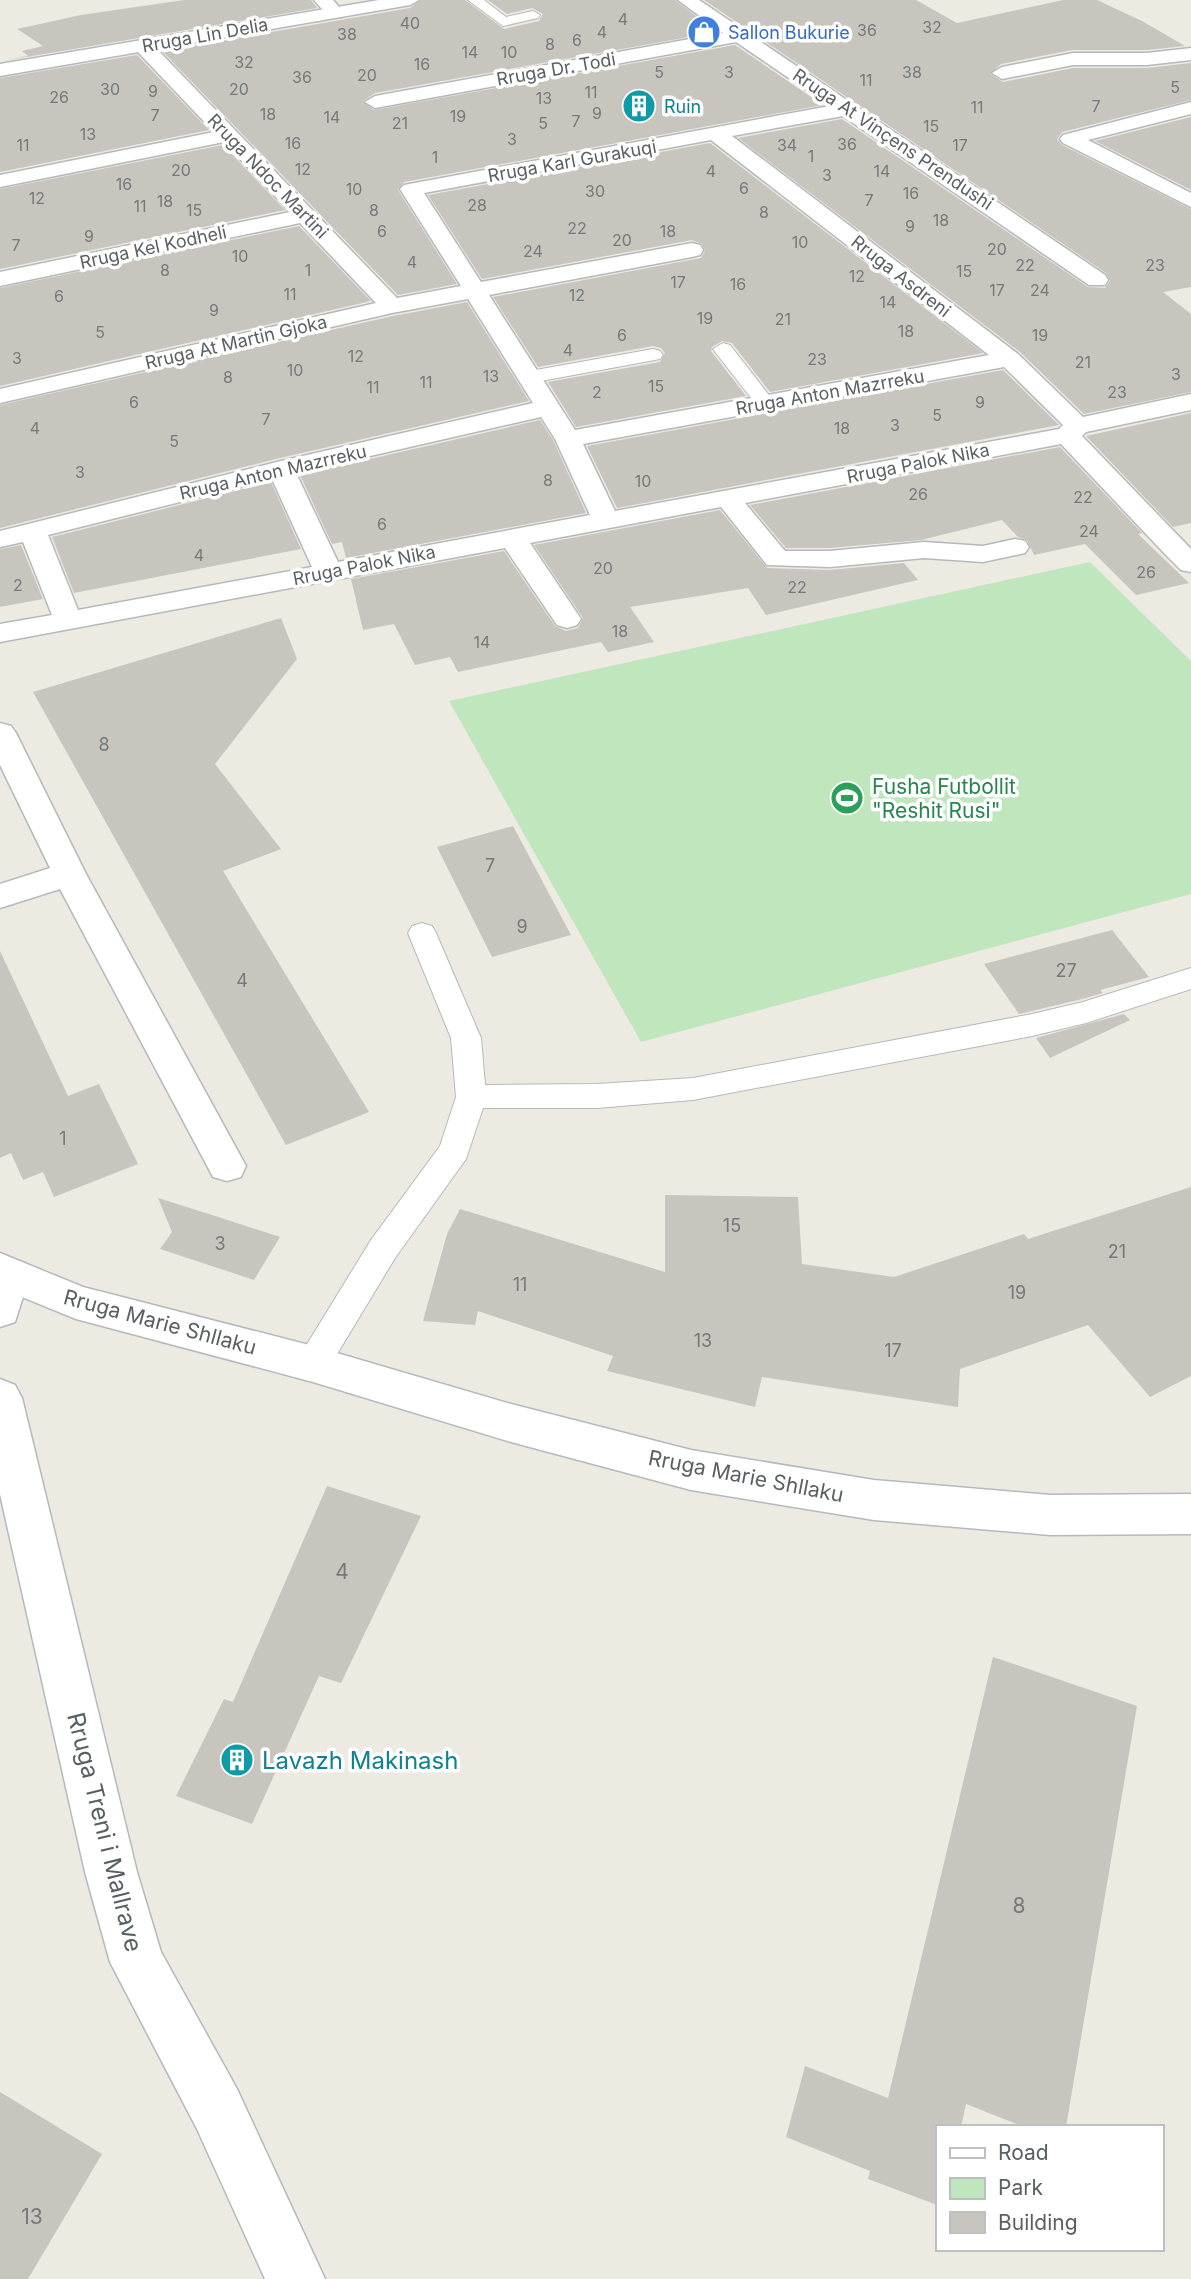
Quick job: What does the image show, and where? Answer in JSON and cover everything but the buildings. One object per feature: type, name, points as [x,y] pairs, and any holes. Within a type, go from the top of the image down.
[{"type":"street","name":"Rruga Lin Delia","points":[[0,70],[143,46],[329,6],[410,0]]},
{"type":"street","name":"Rruga At Vinçens Prendushi","points":[[687,0],[1097,280]]},
{"type":"street","name":"Rruga Dr. Todi","points":[[375,102],[738,36]]},
{"type":"street","name":"Rruga Ndoc Martini","points":[[143,46],[392,306]]},
{"type":"street","points":[[1002,73],[1073,59],[1189,56]]},
{"type":"street","points":[[1191,108],[1070,139],[1191,201]]},
{"type":"street","name":"Rruga Karl Gurakuqi","points":[[605,519],[568,439],[546,408],[530,377],[411,189],[848,109]]},
{"type":"street","points":[[0,181],[229,135]]},
{"type":"street","name":"Rruga Asdreni","points":[[717,135],[1009,359],[1151,526],[1191,564]]},
{"type":"street","name":"Rruga Kel Kodheli","points":[[0,279],[305,215]]},
{"type":"street","points":[[472,289],[692,250]]},
{"type":"street","name":"Rruga At Martin Gjoka","points":[[0,396],[472,289]]},
{"type":"street","name":"Rruga Anton Mazrreku","points":[[568,439],[1009,359]]},
{"type":"street","name":"Rruga Palok Nika","points":[[0,633],[605,519],[728,499],[1072,430],[1191,402]]},
{"type":"street","name":"Rruga Anton Mazrreku","points":[[0,539],[281,469],[546,408]]},
{"type":"street","points":[[281,469],[330,572]]},
{"type":"street","points":[[728,499],[777,559],[830,559],[924,551],[983,554],[1015,547]]},
{"type":"street","points":[[32,531],[69,622]]},
{"type":"street","points":[[512,537],[567,619]]},
{"type":"street","points":[[0,733],[69,874],[227,1166]]},
{"type":"street","points":[[0,896],[69,874]]},
{"type":"street","name":"Rruga Marie Shllaku","points":[[3,1285],[313,1364],[510,1423],[705,1472],[874,1500],[1036,1514],[1191,1514]]},
{"type":"street","name":"Rruga Treni i Mallrave","points":[[0,1398],[111,1872],[137,1962],[216,2109],[295,2279]]},
{"type":"lane","points":[[475,0],[503,22],[533,15]]},
{"type":"lane","points":[[723,349],[765,403]]},
{"type":"lane","points":[[530,377],[653,355]]},
{"type":"lane","points":[[313,1364],[383,1249],[455,1150],[471,1097],[466,1038],[422,933]]},
{"type":"lane","points":[[471,1097],[597,1096],[693,1089],[1032,1025],[1086,1012],[1191,978]]},
{"type":"green space","name":"Fusha Futbollit \"Reshit Rusi\"","points":[[1090,562],[1191,661],[1191,894],[641,1042],[449,701]]},
{"type":"place","name":"Sallon Bukurie","points":[[704,32]]},
{"type":"place","name":"Ruin","points":[[639,106]]},
{"type":"place","name":"Fusha Futbollit \"Reshit Rusi\"","points":[[847,798]]},
{"type":"place","name":"Lavazh Makinash","points":[[237,1760]]}]
